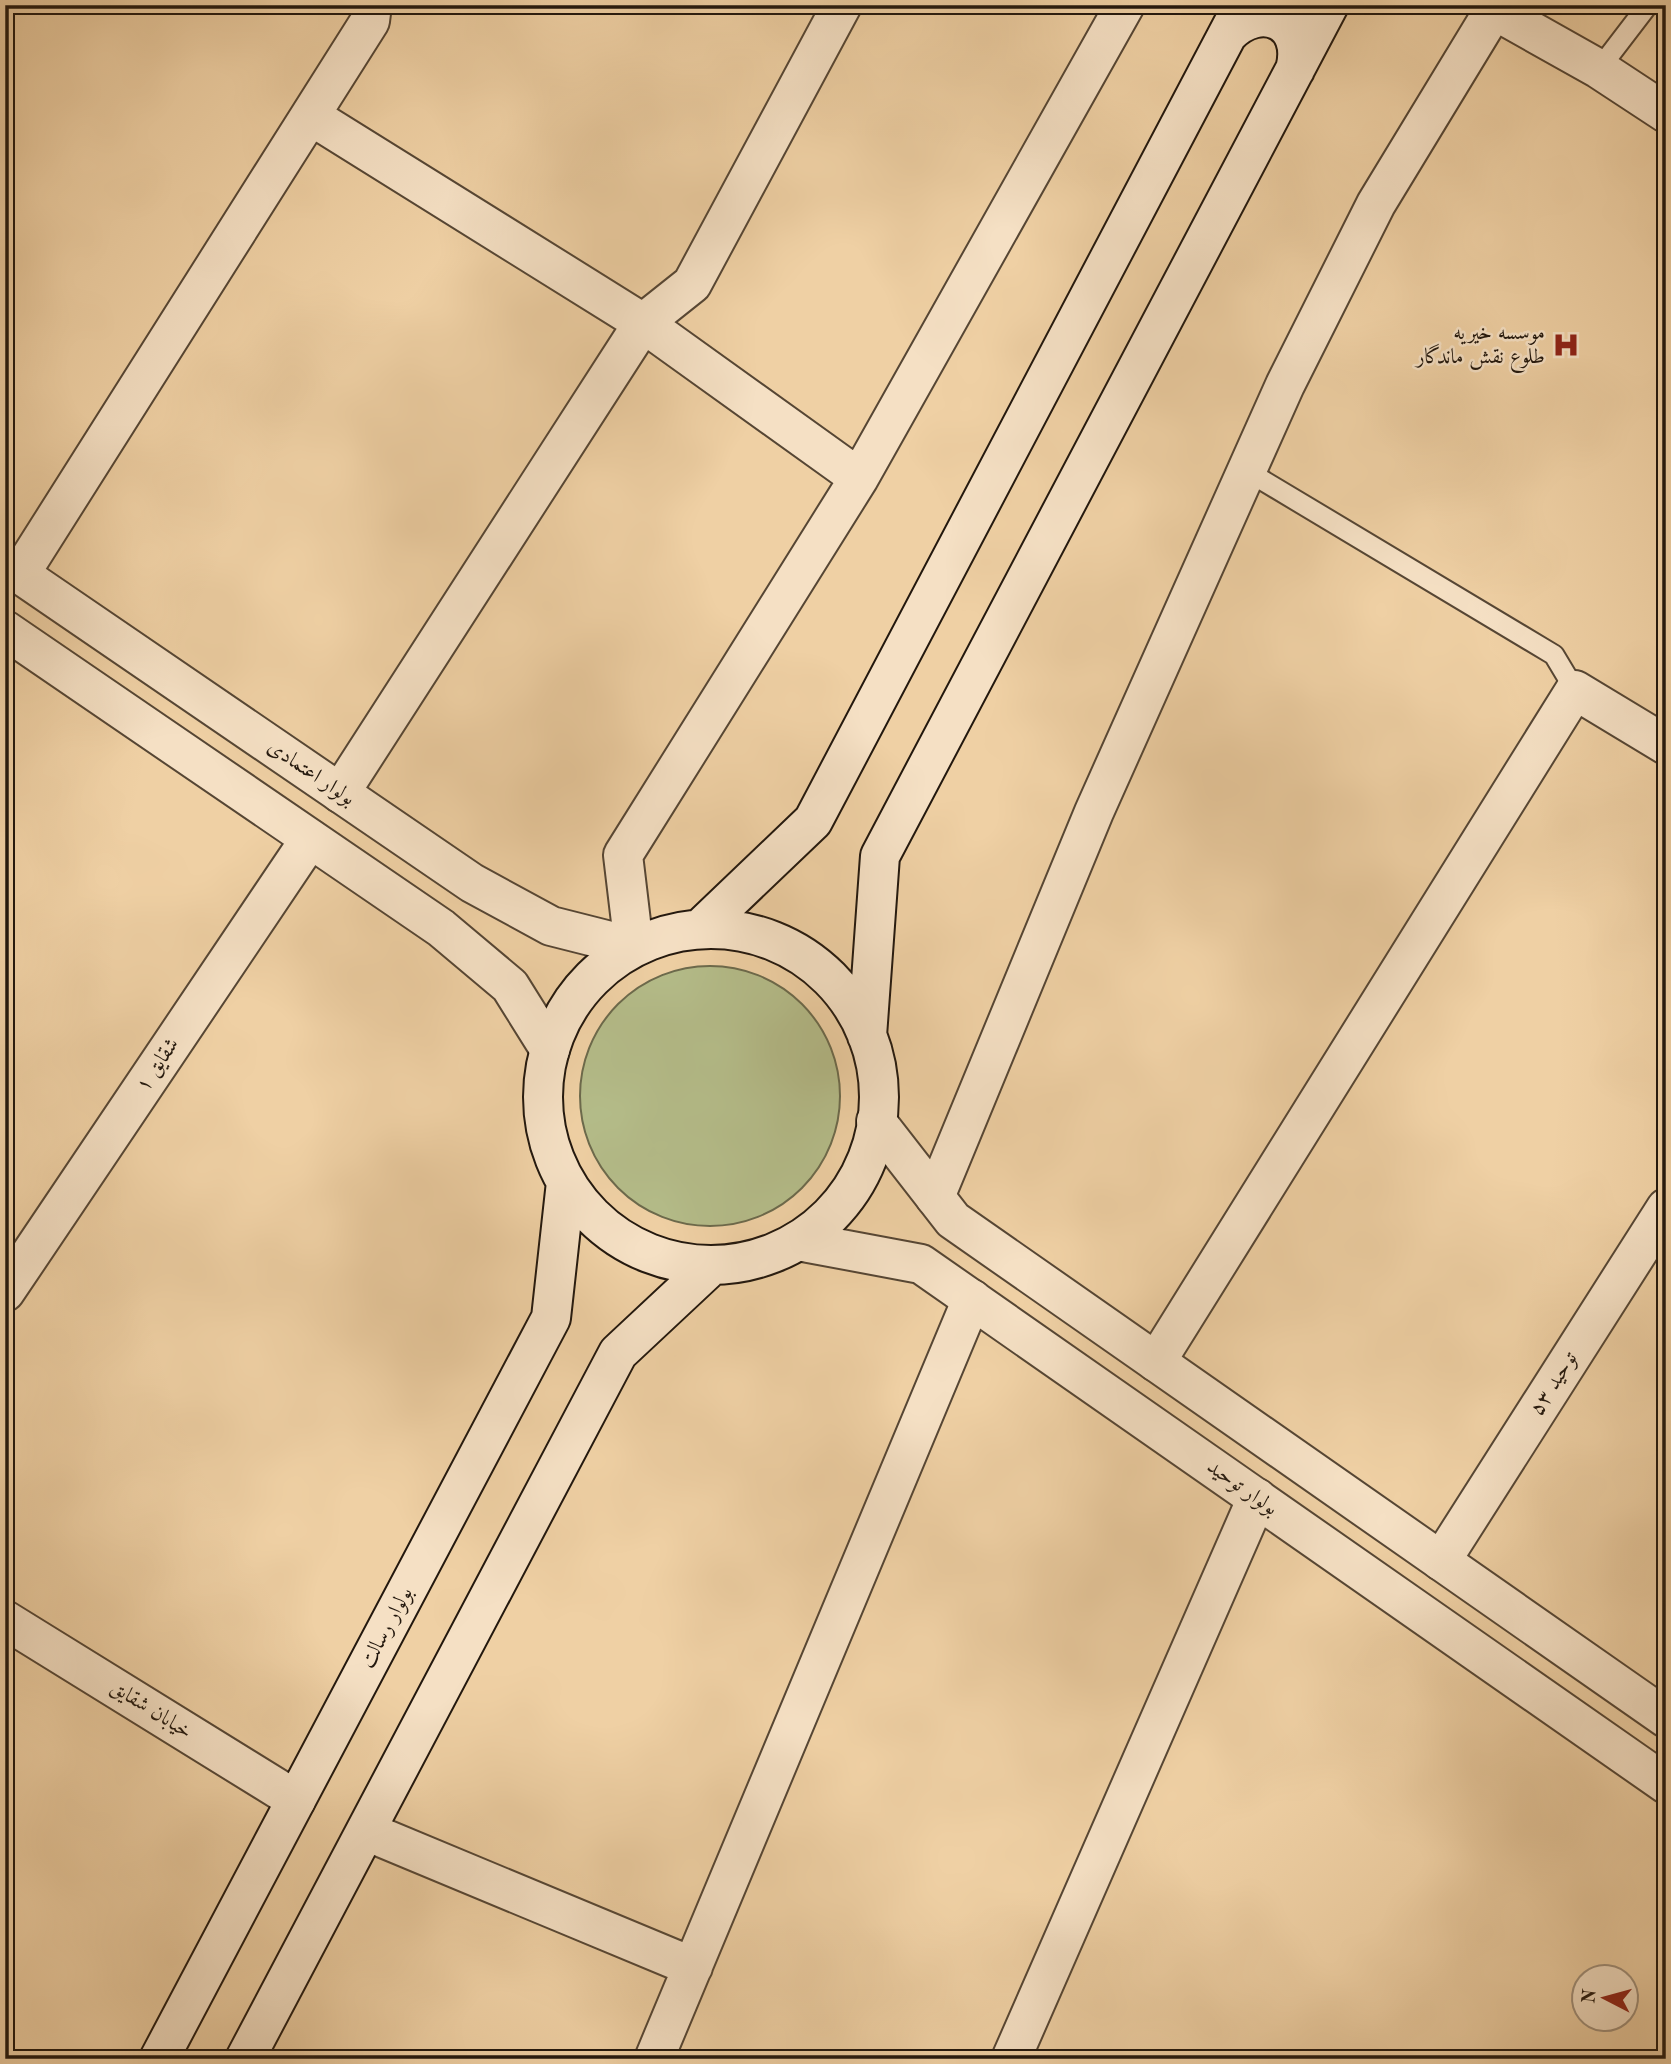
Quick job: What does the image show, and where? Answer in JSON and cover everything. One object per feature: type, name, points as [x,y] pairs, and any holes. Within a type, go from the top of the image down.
[{"type":"street","points":[[13,569],[312,116],[370,21],[372,5]]},
{"type":"street","points":[[340,793],[643,323],[692,284],[842,5]]},
{"type":"street","points":[[634,947],[624,855],[859,478],[1125,5]]},
{"type":"street","points":[[867,1036],[880,856],[1329,5]]},
{"type":"street","points":[[935,1197],[1094,812],[1285,385],[1376,204],[1492,7],[1599,69],[1666,113]]},
{"type":"street","points":[[700,929],[813,821],[1236,20],[1238,23],[1250,16],[1265,14],[1279,19],[1291,28],[1297,41],[1299,56],[1295,70]]},
{"type":"street","points":[[312,116],[643,323],[859,478]]},
{"type":"street","name":"بولوار اعتمادی","points":[[13,569],[472,883],[551,926],[634,947]]},
{"type":"street","points":[[5,630],[441,928],[510,986],[550,1050]]},
{"type":"street","points":[[1156,1362],[1574,690],[1666,744]]},
{"type":"street","name":"شقایق ۱","points":[[5,1292],[310,839]]},
{"type":"street","points":[[441,928],[453,933],[464,932],[482,916],[484,904],[480,892],[472,883]]},
{"type":"street","points":[[700,929],[730,930],[760,936],[788,947],[814,964],[836,985],[854,1009],[867,1036],[875,1064],[878,1092],[876,1121],[859,1176],[823,1222],[799,1241],[771,1254],[711,1266],[676,1262],[643,1251],[622,1239],[586,1210],[566,1182],[552,1151],[544,1118],[543,1083],[550,1050],[563,1018],[582,989],[606,965],[634,947],[666,935],[700,929]]},
{"type":"street","points":[[876,1121],[953,1220],[1666,1718]]},
{"type":"street","name":"بولوار رسالت","points":[[159,2059],[551,1318],[566,1182]]},
{"type":"street","name":"توحید ۵۳","points":[[1441,1561],[1666,1208]]},
{"type":"street","name":"بولوار توحید","points":[[799,1241],[921,1264],[1666,1784]]},
{"type":"street","points":[[245,2059],[618,1353],[711,1266]]},
{"type":"street","points":[[654,2059],[972,1299]]},
{"type":"street","points":[[1011,2059],[1257,1498]]},
{"type":"street","name":"خیابان شقایق","points":[[5,1620],[296,1800]]},
{"type":"street","points":[[366,1831],[693,1967]]},
{"type":"lane","points":[[1599,69],[1648,5]]},
{"type":"lane","points":[[1247,471],[1554,655],[1574,690]]},
{"type":"green space","points":[[710,966],[760,976],[782,988],[802,1004],[818,1024],[830,1046],[840,1096],[830,1146],[818,1168],[802,1188],[782,1204],[760,1216],[710,1226],[660,1216],[638,1204],[618,1188],[602,1168],[590,1146],[580,1096],[590,1046],[602,1024],[618,1004],[638,988],[660,976]]},
{"type":"place","name":"موسسه خیریه طلوع نقش ماندگار","points":[[1566,345]]}]
